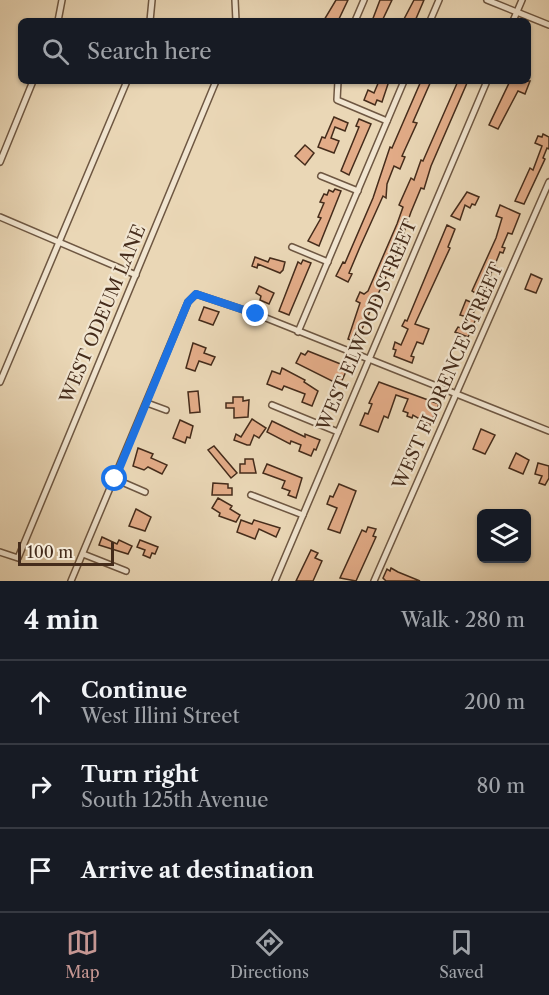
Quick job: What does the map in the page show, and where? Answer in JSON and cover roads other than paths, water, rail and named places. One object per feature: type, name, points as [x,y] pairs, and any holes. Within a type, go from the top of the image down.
[{"type":"street","points":[[59,18],[62,0]]},
{"type":"street","points":[[150,18],[152,0]]},
{"type":"street","points":[[235,0],[236,18]]},
{"type":"street","points":[[356,18],[364,0]]},
{"type":"street","points":[[431,18],[439,0]]},
{"type":"street","points":[[487,0],[549,25]]},
{"type":"street","points":[[514,18],[522,0]]},
{"type":"street","points":[[0,162],[32,84]]},
{"type":"street","points":[[0,382],[126,84]]},
{"type":"street","name":"WEST ODEUM LANE","points":[[0,552],[18,558],[215,84]]},
{"type":"street","points":[[338,84],[337,100],[387,121]]},
{"type":"street","points":[[298,332],[403,84]]},
{"type":"street","name":"WEST ELWOOD STREET","points":[[274,581],[486,84]]},
{"type":"street","points":[[321,176],[358,191]]},
{"type":"street","name":"WEST FLORENCE STREET","points":[[374,581],[549,182]]},
{"type":"street","points":[[0,217],[136,275]]},
{"type":"street","points":[[292,247],[328,262]]},
{"type":"street","points":[[71,581],[188,302],[196,294],[256,314],[549,431]]},
{"type":"street","points":[[147,403],[166,410]]},
{"type":"street","points":[[272,405],[338,432]]},
{"type":"street","points":[[115,479],[145,492]]},
{"type":"street","points":[[251,495],[303,515]]},
{"type":"street","points":[[83,554],[126,571]]}]
